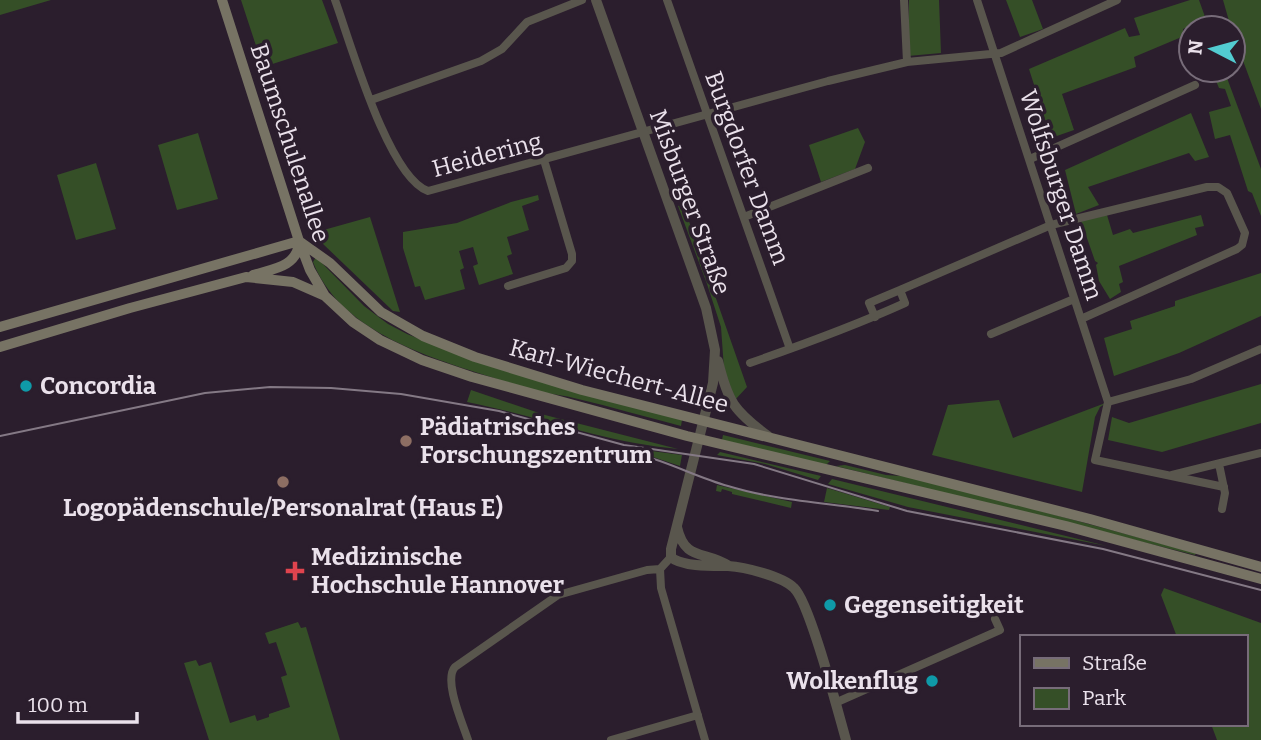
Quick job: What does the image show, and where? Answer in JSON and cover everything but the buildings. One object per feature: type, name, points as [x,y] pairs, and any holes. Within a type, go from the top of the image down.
[{"type":"main road","name":"Baumschulenallee","points":[[222,0],[299,241],[310,270],[325,296]]},
{"type":"main road","points":[[0,327],[299,241],[295,258],[285,265],[246,277]]},
{"type":"main road","name":"Karl-Wiechert-Allee","points":[[299,241],[330,263],[381,312],[404,327],[449,347],[552,382],[1090,519],[1261,567]]},
{"type":"main road","name":"Karl-Wiechert-Allee","points":[[0,347],[246,277],[293,282],[325,296],[371,334],[422,360],[532,395],[700,440],[1066,526],[1261,579]]},
{"type":"main road","points":[[69,307],[75,325]]},
{"type":"street","name":"Heidering","points":[[335,0],[384,135],[416,186],[428,191],[790,91],[907,62],[1001,53],[1117,0]]},
{"type":"street","points":[[370,100],[481,61],[502,49],[527,22],[582,0]]},
{"type":"street","name":"Misburger Straße","points":[[596,0],[709,316],[716,350],[713,383],[671,557]]},
{"type":"street","name":"Burgdorfer Damm","points":[[667,0],[790,349]]},
{"type":"street","points":[[904,0],[907,62]]},
{"type":"street","name":"Wolfsburger Damm","points":[[977,0],[1108,402]]},
{"type":"street","points":[[1030,159],[1195,85]]},
{"type":"street","points":[[508,286],[566,268],[572,261],[544,160]]},
{"type":"street","points":[[744,217],[869,168]]},
{"type":"street","points":[[874,317],[869,303],[1051,225],[1212,186],[1227,193],[1243,226],[1245,239],[1237,249],[1081,319]]},
{"type":"street","points":[[750,363],[905,303],[900,290]]},
{"type":"street","points":[[991,334],[1074,299]]},
{"type":"street","points":[[1224,487],[1096,460],[1108,402],[1191,379],[1261,349]]},
{"type":"street","points":[[716,350],[725,388],[733,407],[771,439]]},
{"type":"street","points":[[1169,476],[1261,453]]},
{"type":"street","points":[[1219,464],[1224,487],[1222,509]]},
{"type":"street","points":[[677,526],[681,541],[689,551],[719,560],[729,566],[775,577],[792,586],[798,593],[846,740]]},
{"type":"street","points":[[468,740],[450,682],[450,672],[558,595],[647,570],[660,569],[671,557],[678,562],[729,566]]},
{"type":"street","points":[[660,569],[661,588],[705,740]]},
{"type":"street","points":[[835,703],[1000,630],[995,619]]},
{"type":"street","points":[[611,740],[698,715]]},
{"type":"green space","points":[[0,0],[51,0],[0,15]]},
{"type":"green space","points":[[241,0],[322,0],[338,43],[263,67]]},
{"type":"green space","points":[[909,0],[939,0],[941,53],[908,56]]},
{"type":"green space","points":[[1006,0],[1032,0],[1043,29],[1020,37]]},
{"type":"green space","points":[[1190,0],[1199,0],[1204,14],[1177,14],[1177,39],[1134,57],[1136,67],[1062,94],[1074,130],[1051,138],[1029,69],[1125,28],[1129,37],[1140,35],[1134,18]]},
{"type":"green space","points":[[1223,0],[1261,0],[1261,109],[1247,72],[1247,14],[1227,14]]},
{"type":"green space","points":[[1217,84],[1229,84],[1261,169],[1261,216],[1252,193],[1248,191],[1230,135],[1215,139],[1209,112],[1231,106],[1225,89],[1219,88]]},
{"type":"green space","points":[[1191,113],[1209,157],[1195,161],[1189,153],[1088,187],[1099,205],[1076,214],[1065,170]]},
{"type":"green space","points":[[858,128],[865,142],[855,169],[821,182],[809,145]]},
{"type":"green space","points":[[198,133],[218,199],[177,210],[158,145]]},
{"type":"green space","points":[[96,163],[116,229],[76,240],[57,175]]},
{"type":"green space","points":[[677,187],[747,387],[734,401],[724,369],[721,327],[678,206],[681,205],[675,188]]},
{"type":"green space","points":[[538,195],[539,200],[522,206],[529,230],[507,237],[512,254],[507,256],[513,274],[479,285],[473,266],[478,264],[473,247],[459,251],[464,268],[460,270],[465,289],[425,300],[420,286],[415,287],[403,248],[403,232],[457,223],[511,202]]},
{"type":"green space","points":[[1107,215],[1113,235],[1130,229],[1133,233],[1201,215],[1204,226],[1195,228],[1197,235],[1119,266],[1123,282],[1119,284],[1121,292],[1110,299],[1099,281],[1096,265],[1098,263],[1081,221]]},
{"type":"green space","points":[[370,217],[400,312],[393,311],[322,243],[320,231]]},
{"type":"green space","points":[[316,257],[364,306],[407,334],[467,358],[682,420],[681,426],[520,387],[427,355],[380,334],[340,303],[313,262]]},
{"type":"green space","points":[[1261,273],[1261,316],[1179,353],[1114,376],[1104,338],[1132,329],[1130,321],[1175,306],[1175,301]]},
{"type":"green space","points":[[1261,384],[1261,423],[1162,452],[1108,440],[1112,417],[1129,423]]},
{"type":"green space","points":[[471,390],[545,415],[678,449],[598,435],[467,402]]},
{"type":"green space","points":[[999,400],[1013,438],[1108,402],[1100,407],[1095,417],[1082,492],[932,455],[948,405]]},
{"type":"green space","points":[[723,435],[830,461],[826,465],[722,440]]},
{"type":"green space","points":[[635,451],[682,455],[680,466]]},
{"type":"green space","points":[[720,452],[821,476],[818,480],[765,464],[717,455]]},
{"type":"green space","points":[[845,465],[886,475],[915,477],[1196,553],[1195,555],[836,466]]},
{"type":"green space","points":[[832,479],[1107,546],[908,507],[828,484]]},
{"type":"green space","points":[[717,485],[792,502],[791,508],[732,494],[722,489],[721,492],[716,491]]},
{"type":"green space","points":[[827,488],[890,507],[889,510],[824,502]]},
{"type":"green space","points":[[1164,588],[1261,623],[1261,740],[1217,740],[1212,726],[1247,726],[1247,635],[1176,635],[1161,595]]},
{"type":"green space","points":[[298,622],[301,628],[306,627],[340,740],[209,740],[184,663],[196,660],[199,666],[211,662],[230,723],[255,715],[257,721],[269,717],[269,714],[290,707],[281,677],[287,675],[276,642],[269,644],[265,633]]},
{"type":"tram line","points":[[0,436],[205,393],[270,387],[331,388],[401,394],[499,411],[624,445],[754,464],[907,511],[1103,549],[1261,590]]},
{"type":"tram line","points":[[641,455],[746,491],[878,511]]},
{"type":"place","name":"Concordia","points":[[26,386]]},
{"type":"place","name":"Pädiatrisches Forschungszentrum","points":[[406,441]]},
{"type":"place","name":"Logopädenschule/Personalrat (Haus E)","points":[[283,482]]},
{"type":"place","name":"Medizinische Hochschule Hannover","points":[[295,571]]},
{"type":"place","name":"Gegenseitigkeit","points":[[830,605]]},
{"type":"place","name":"Wolkenflug","points":[[932,681]]}]
